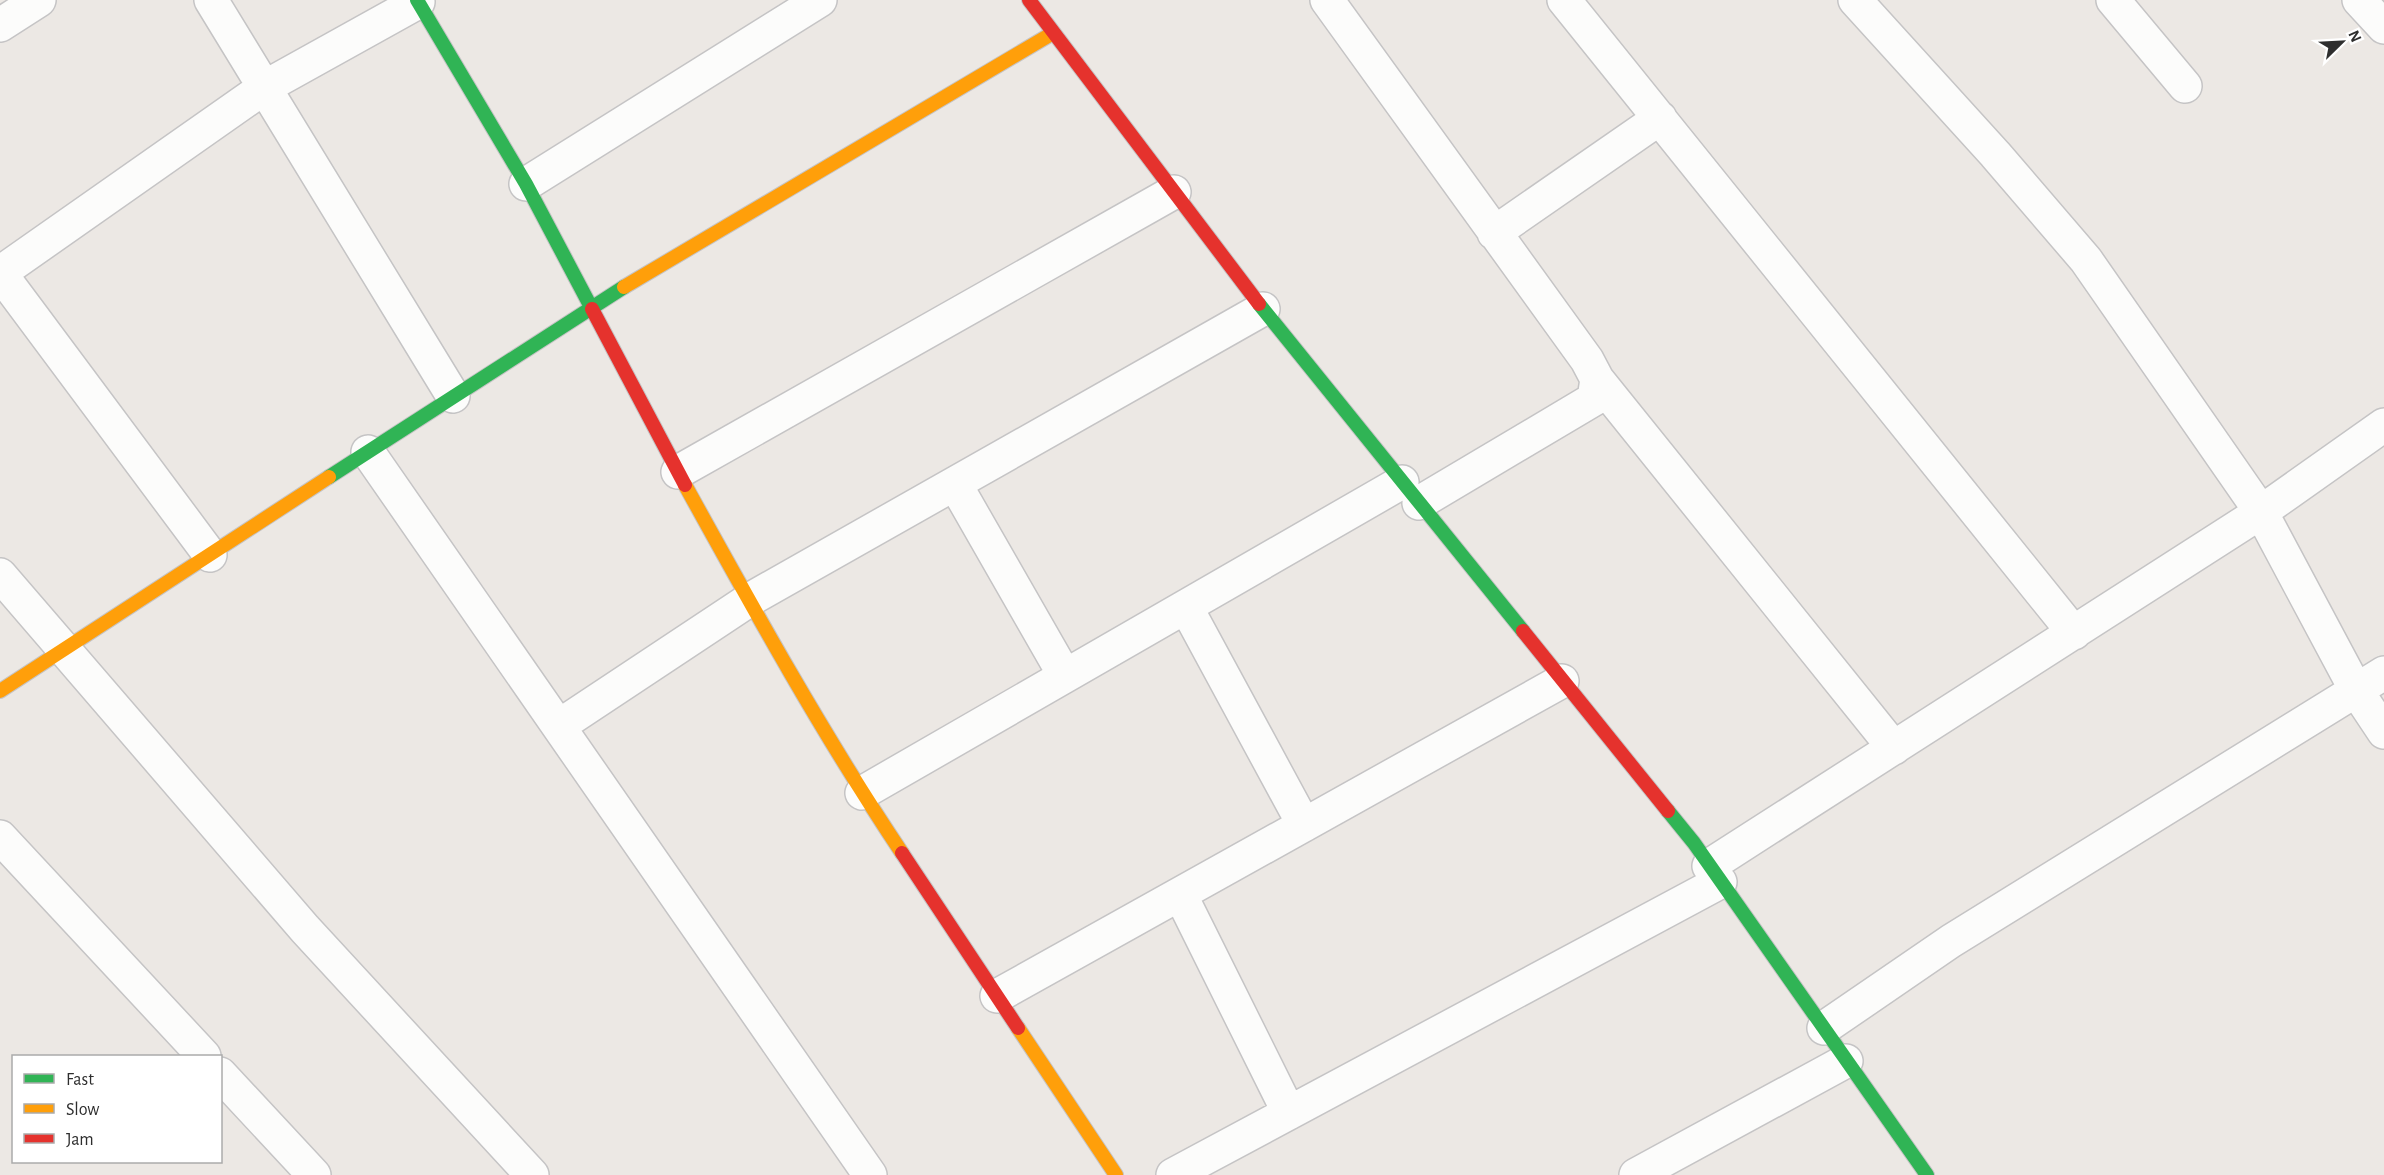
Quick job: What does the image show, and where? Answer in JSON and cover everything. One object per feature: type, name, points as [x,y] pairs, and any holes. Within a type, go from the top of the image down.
[{"type":"street","points":[[0,25],[39,0]]},
{"type":"street","points":[[211,0],[453,396]]},
{"type":"street","points":[[526,184],[820,0]]},
{"type":"street","points":[[1029,0],[1263,309],[1694,843],[1927,1175]]},
{"type":"street","points":[[1327,0],[1587,360],[1597,380],[1894,748]]},
{"type":"street","points":[[1564,0],[2074,633]]},
{"type":"street","points":[[1855,0],[1995,154],[2086,260],[2261,513],[2356,690],[2384,732]]},
{"type":"street","points":[[2113,0],[2185,86]]},
{"type":"street","points":[[210,555],[0,273],[265,87],[418,1],[526,184],[678,472],[749,600],[862,794],[1116,1175]]},
{"type":"street","points":[[0,691],[592,306],[1053,33]]},
{"type":"street","points":[[1494,232],[1660,118]]},
{"type":"street","points":[[678,472],[1174,192]]},
{"type":"street","points":[[559,726],[749,600],[1263,309]]},
{"type":"street","points":[[862,794],[1186,607],[1594,399],[1597,380]]},
{"type":"street","points":[[1173,1175],[1289,1113],[1715,874],[1894,748],[2261,513],[2384,425]]},
{"type":"street","points":[[368,452],[870,1175]]},
{"type":"street","points":[[955,484],[1065,676]]},
{"type":"street","points":[[0,575],[305,929],[532,1175]]},
{"type":"street","points":[[1186,607],[1304,825]]},
{"type":"street","points":[[1824,1028],[1951,940],[2384,673]]},
{"type":"street","points":[[997,996],[1562,681]]},
{"type":"street","points":[[0,837],[203,1055]]},
{"type":"street","points":[[1180,894],[1289,1113]]},
{"type":"street","points":[[1636,1175],[1846,1061]]},
{"type":"street","points":[[222,1076],[314,1175]]},
{"type":"traffic: fast","points":[[417,0],[526,184],[592,309]]},
{"type":"traffic: fast","points":[[329,477],[624,287]]},
{"type":"traffic: fast","points":[[1259,304],[1523,631]]},
{"type":"traffic: fast","points":[[1668,811],[1694,843],[1927,1175]]},
{"type":"traffic: slow","points":[[624,287],[1053,33]]},
{"type":"traffic: slow","points":[[0,691],[329,477]]},
{"type":"traffic: slow","points":[[685,485],[817,718],[902,853]]},
{"type":"traffic: slow","points":[[1018,1028],[1116,1175]]},
{"type":"traffic: jam","points":[[1029,0],[1259,304]]},
{"type":"traffic: jam","points":[[592,309],[685,485]]},
{"type":"traffic: jam","points":[[1523,631],[1668,811]]},
{"type":"traffic: jam","points":[[902,853],[1018,1028]]}]
